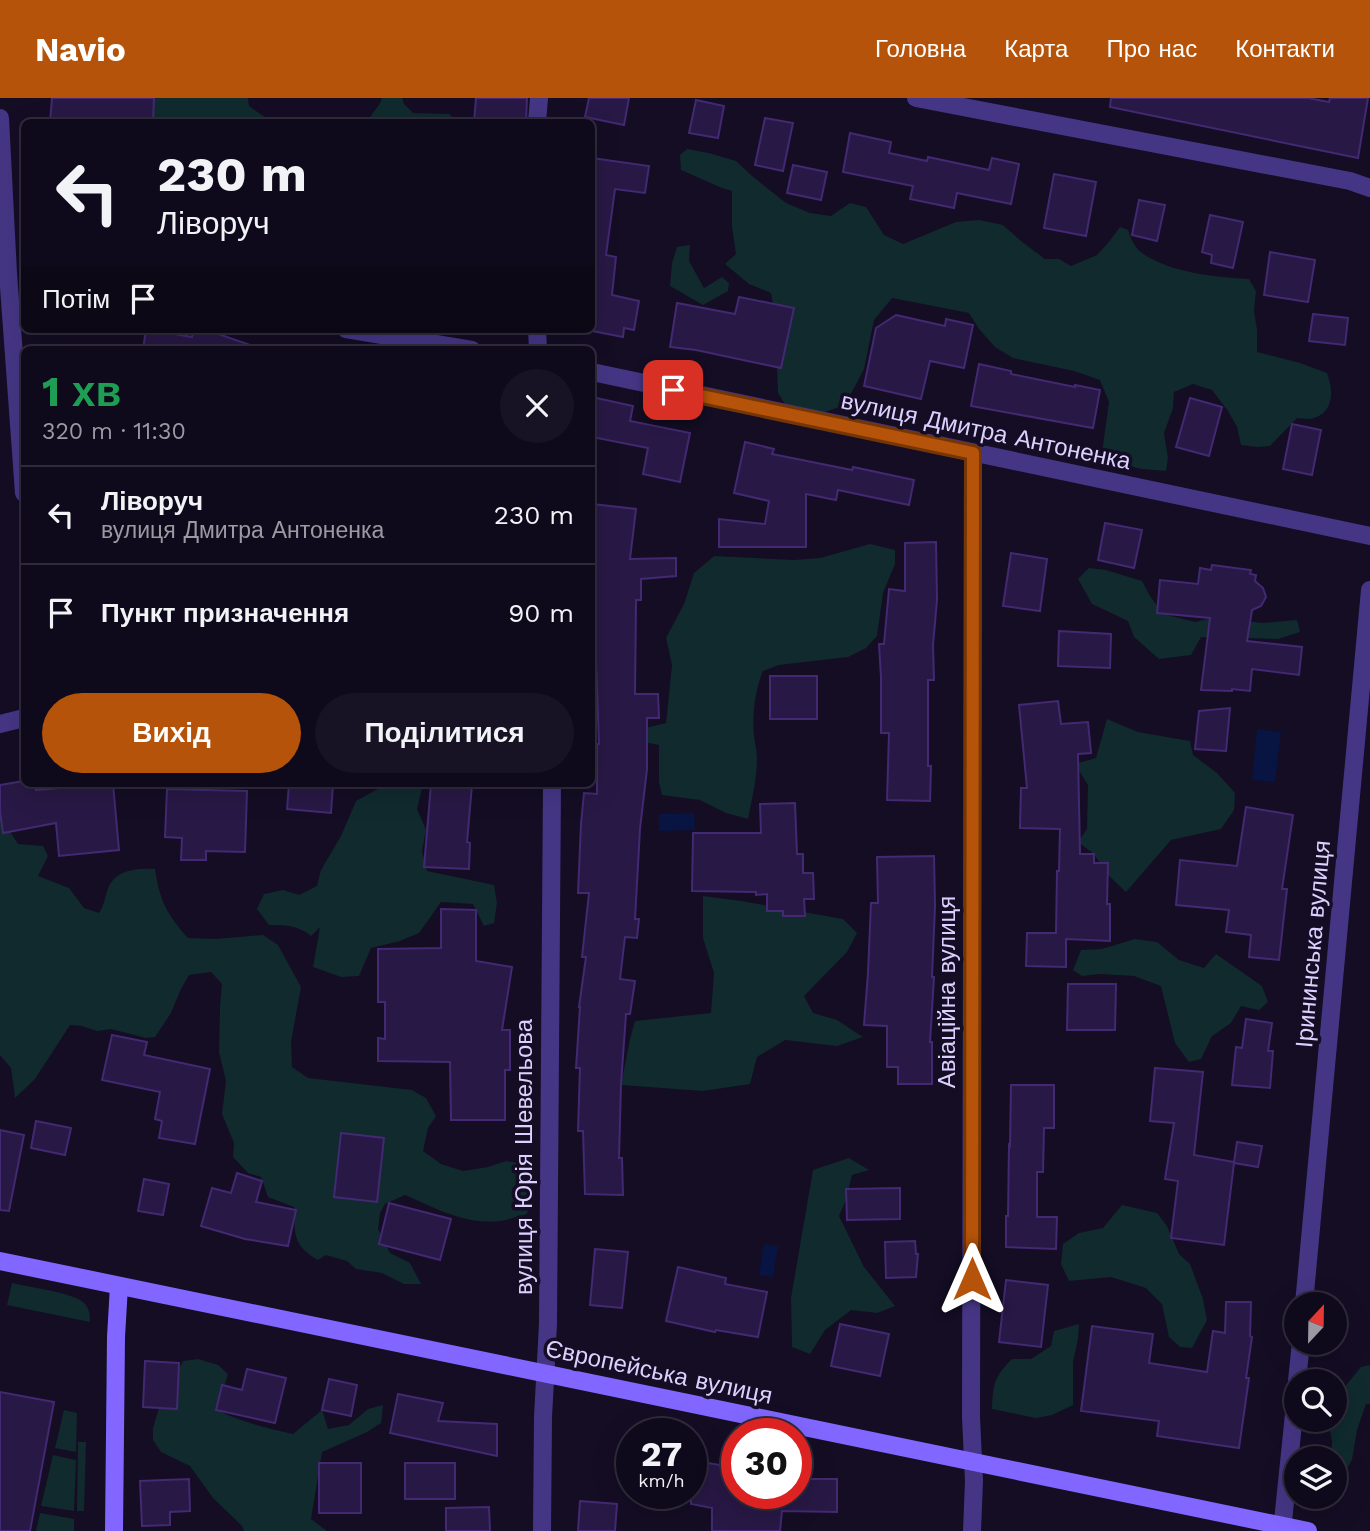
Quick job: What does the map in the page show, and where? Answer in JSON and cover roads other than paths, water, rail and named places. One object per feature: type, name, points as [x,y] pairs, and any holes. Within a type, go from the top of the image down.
[{"type":"main road","name":"Європейська вулиця","points":[[0,1261],[1282,1528],[1308,1531]]},
{"type":"main road","points":[[114,1531],[119,1286]]},
{"type":"street","points":[[537,119],[539,98]]},
{"type":"street","points":[[916,98],[1350,181],[1370,188]]},
{"type":"street","points":[[0,118],[21,442]]},
{"type":"street","points":[[370,333],[448,346]]},
{"type":"street","name":"вулиця Дмитра Антоненка","points":[[595,373],[1370,536]]},
{"type":"street","name":"Авіаційна вулиця","points":[[972,1531],[973,453]]},
{"type":"street","name":"Ірининська вулиця","points":[[1305,1292],[1370,590]]},
{"type":"street","points":[[0,724],[21,719]]},
{"type":"street","name":"вулиця Юрія Шевельова","points":[[542,1531],[548,1296],[552,787]]},
{"type":"street","points":[[1282,1528],[1292,1432]]}]
